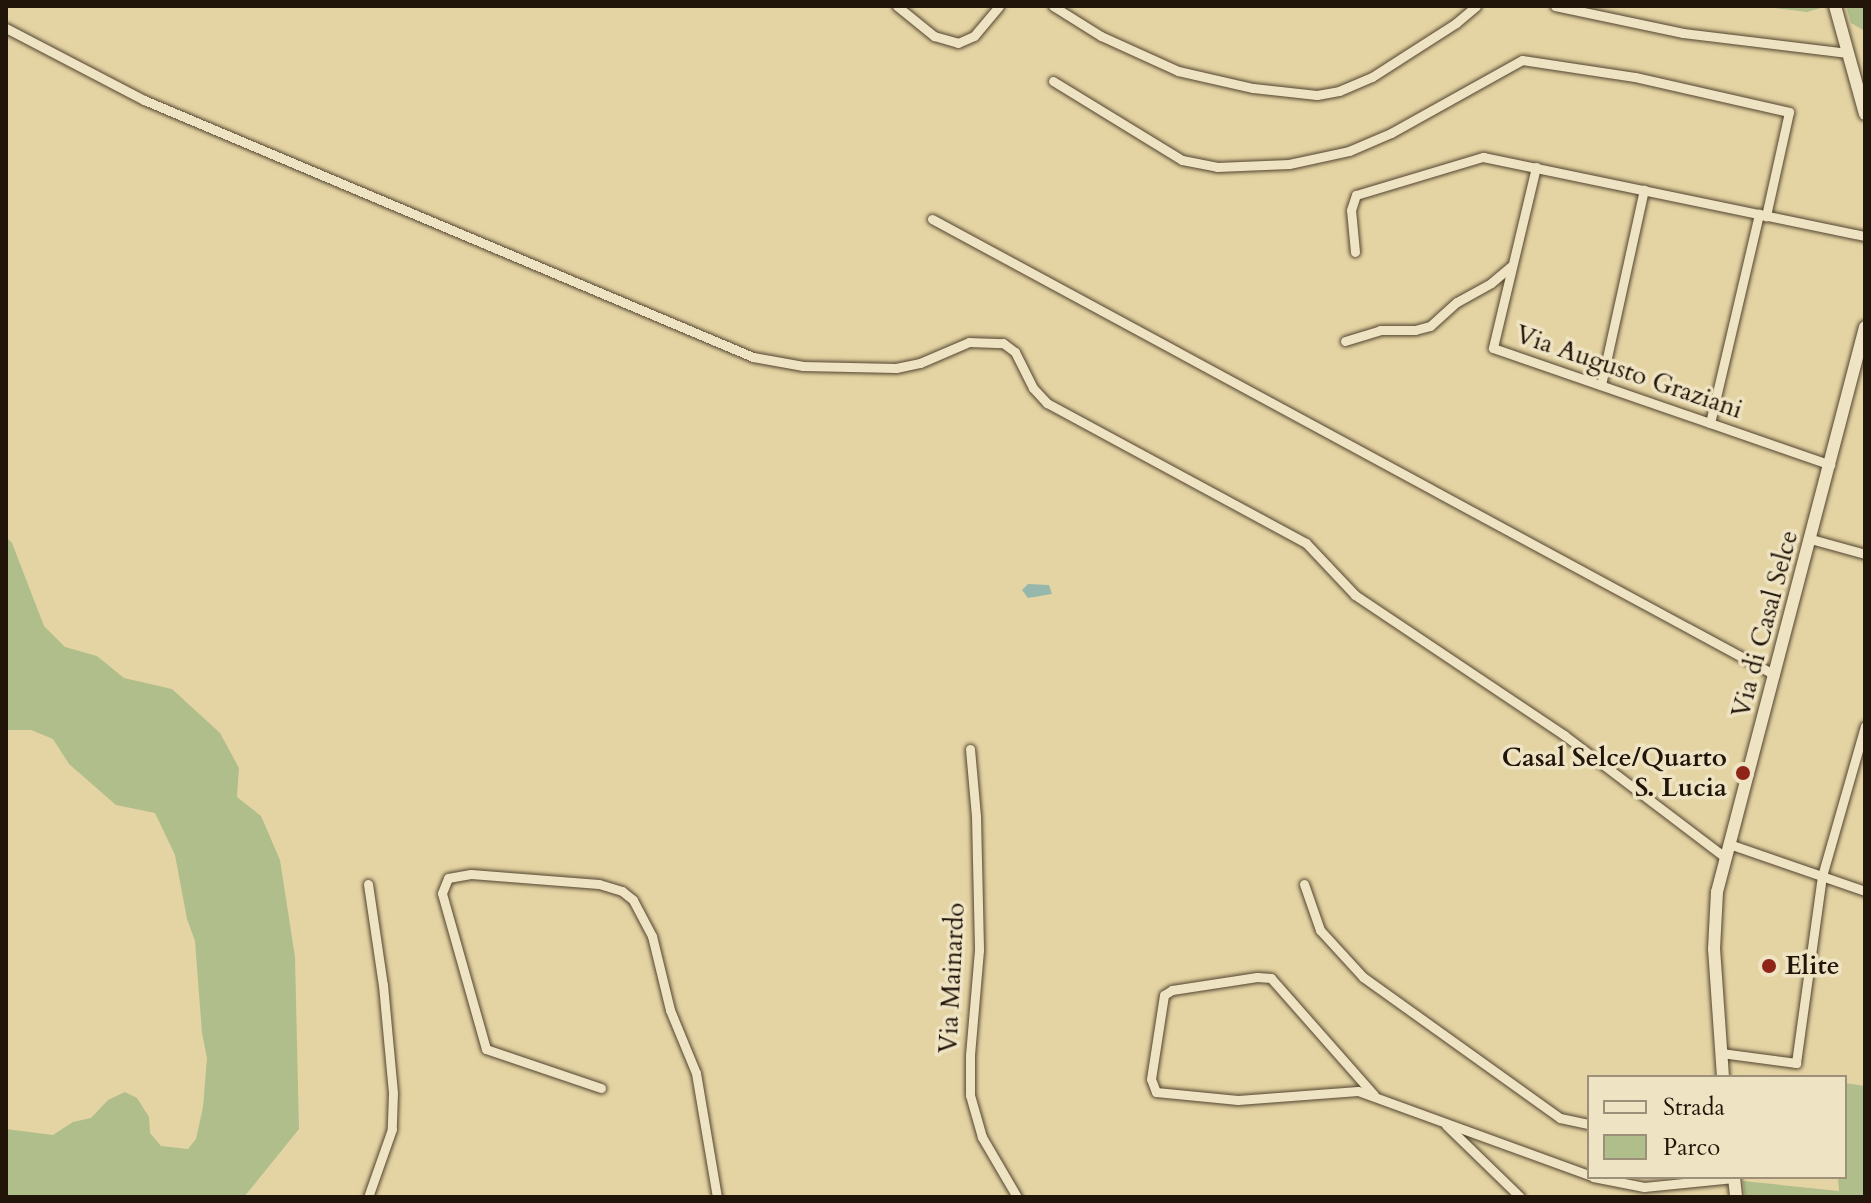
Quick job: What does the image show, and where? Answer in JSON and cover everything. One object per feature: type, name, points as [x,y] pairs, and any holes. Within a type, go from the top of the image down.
[{"type":"main road","points":[[1835,6],[1865,114]]},
{"type":"main road","name":"Via di Casal Selce","points":[[1723,1075],[1714,925],[1725,857],[1865,327]]},
{"type":"street","points":[[897,6],[934,36],[958,43],[974,36],[999,6]]},
{"type":"street","points":[[1053,6],[1112,42],[1178,71],[1253,88],[1317,95],[1368,79],[1456,23],[1476,6]]},
{"type":"street","points":[[1555,6],[1683,33],[1848,53]]},
{"type":"street","points":[[6,28],[144,100],[753,357],[797,366],[896,368],[924,362],[973,341],[992,340],[1007,345],[1017,355],[1035,390],[1047,403],[1306,543],[1355,595],[1564,735],[1725,857]]},
{"type":"street","points":[[1053,81],[1185,162],[1202,166],[1247,167],[1297,163],[1349,151],[1391,133],[1519,61],[1622,75],[1789,112],[1710,423]]},
{"type":"street","points":[[1355,252],[1351,210],[1356,195],[1474,158],[1498,157],[1865,236]]},
{"type":"street","name":"Via Augusto Graziani","points":[[1536,167],[1493,348],[1830,465]]},
{"type":"street","points":[[1601,385],[1644,190]]},
{"type":"street","points":[[932,219],[1775,675]]},
{"type":"street","points":[[1345,341],[1380,330],[1415,330],[1430,326],[1457,302],[1491,283],[1511,266]]},
{"type":"street","points":[[1811,539],[1865,554]]},
{"type":"street","points":[[1721,1053],[1796,1063],[1822,876],[1865,726]]},
{"type":"street","name":"Via Mainardo","points":[[970,749],[976,816],[979,962],[970,1088],[982,1137],[1017,1197]]},
{"type":"street","points":[[1729,844],[1865,891]]},
{"type":"street","points":[[601,1088],[487,1050],[442,893],[448,878],[471,874],[599,884],[622,891],[633,900],[652,936],[673,1019],[696,1073],[717,1197]]},
{"type":"street","points":[[368,884],[383,985],[393,1093],[392,1129],[368,1197]]},
{"type":"street","points":[[1304,884],[1320,930],[1363,977],[1560,1118],[1574,1124],[1587,1124]]},
{"type":"street","points":[[1374,1095],[1271,978],[1172,990],[1164,995],[1151,1079],[1156,1092],[1238,1100],[1345,1090],[1374,1095],[1587,1175]]},
{"type":"street","points":[[1443,1123],[1520,1197]]},
{"type":"street","points":[[1605,1179],[1644,1187],[1724,1179]]},
{"type":"green space","points":[[1756,6],[1823,6],[1824,7],[1807,12]]},
{"type":"green space","points":[[1846,6],[1865,6],[1865,31],[1851,23]]},
{"type":"green space","points":[[6,537],[12,543],[44,626],[65,647],[97,656],[124,678],[172,689],[220,733],[239,768],[237,797],[261,816],[280,860],[295,957],[299,1129],[244,1197],[6,1197],[6,1129],[53,1135],[73,1122],[91,1118],[108,1100],[125,1092],[137,1098],[149,1117],[150,1133],[161,1146],[188,1149],[196,1139],[203,1107],[207,1058],[202,1033],[195,941],[187,919],[175,855],[155,813],[116,805],[69,764],[53,739],[31,730],[6,730]]},
{"type":"green space","points":[[1847,1083],[1865,1086],[1865,1197],[1745,1197],[1743,1181],[1839,1191],[1838,1179],[1847,1179]]},
{"type":"water","points":[[1028,584],[1049,585],[1052,594],[1028,598],[1022,590]]},
{"type":"place","name":"Casal Selce/Quarto S. Lucia","points":[[1743,773]]},
{"type":"place","name":"Elite","points":[[1769,966]]}]
